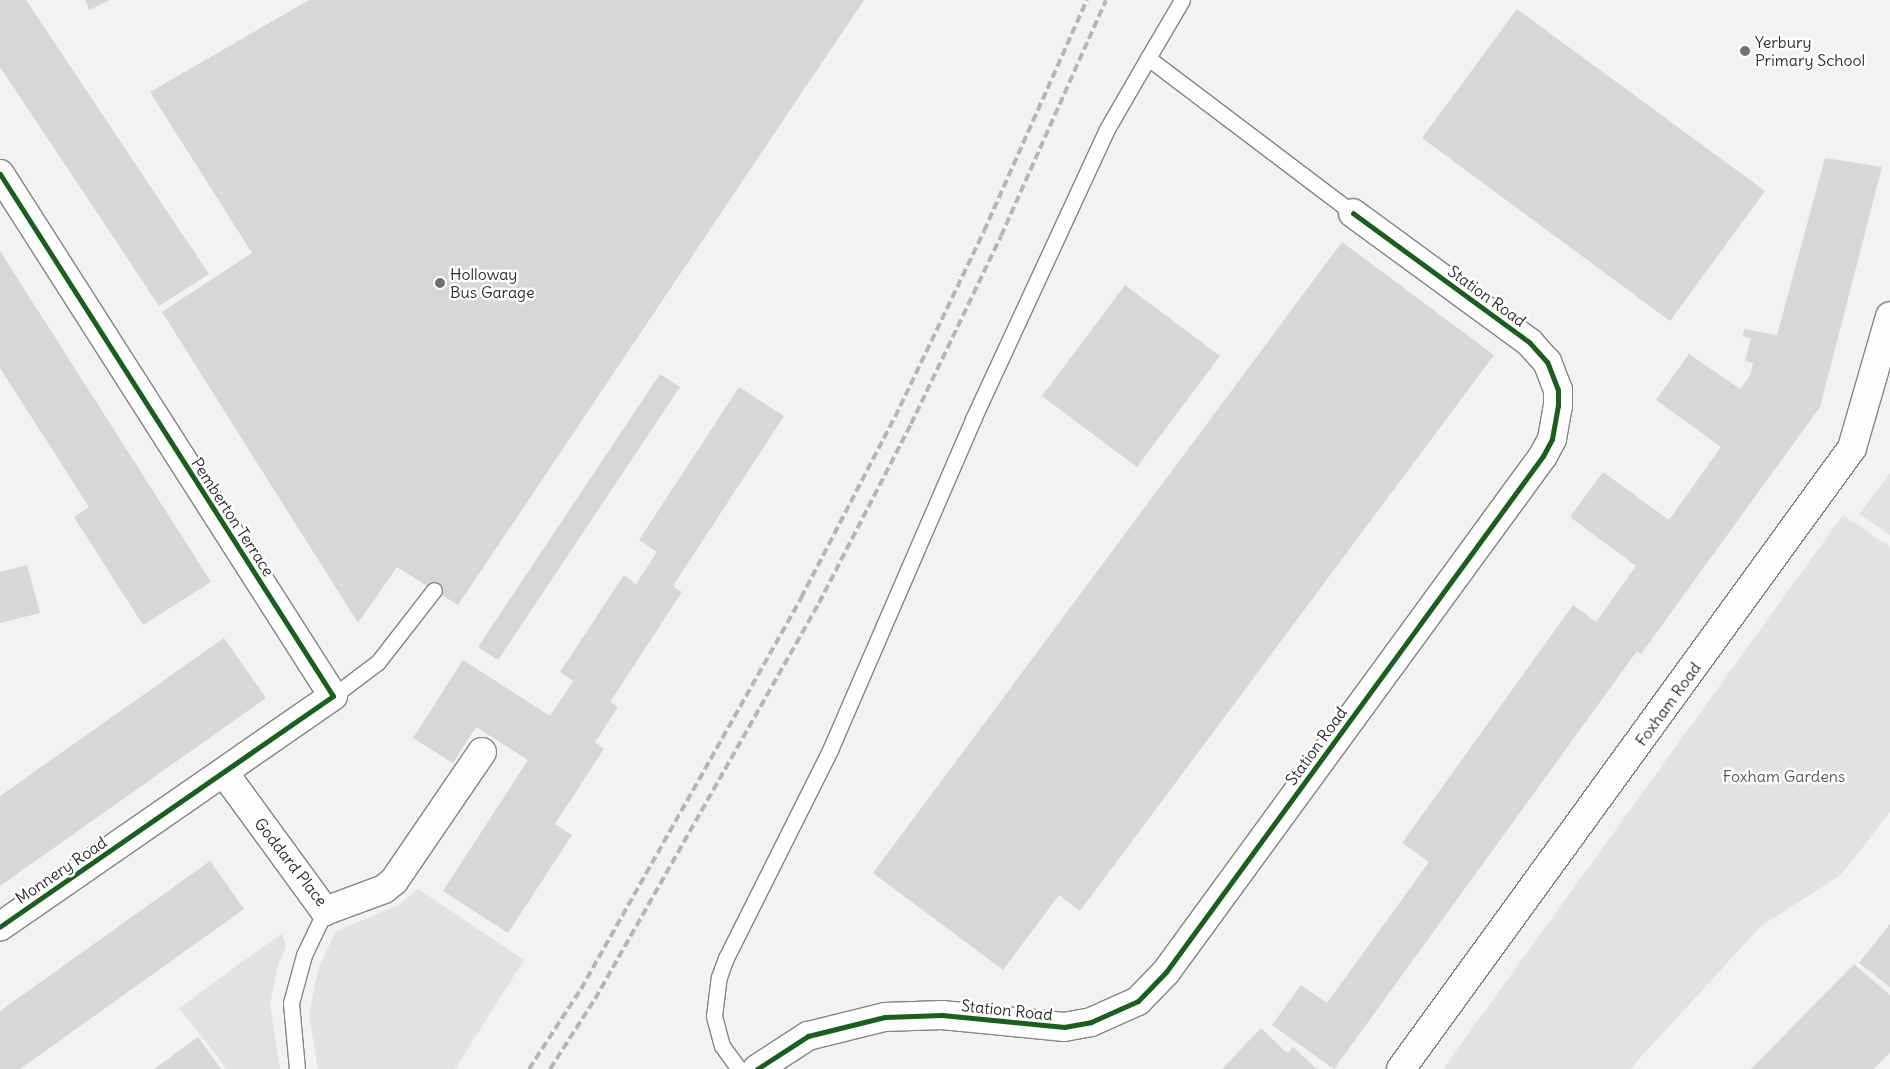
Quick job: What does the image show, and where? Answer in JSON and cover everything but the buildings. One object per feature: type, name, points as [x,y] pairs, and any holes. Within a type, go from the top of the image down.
[{"type":"street","name":"Pemberton Terrace","points":[[0,174],[333,696]]},
{"type":"street","name":"Station Road","points":[[757,1069],[808,1036],[885,1017],[942,1015],[1064,1028],[1092,1022],[1138,1001],[1166,972],[1544,456],[1557,423],[1558,406],[1558,390],[1547,362],[1529,342],[1353,213]]},
{"type":"street","name":"Foxham Road","points":[[1400,1069],[1852,448],[1890,316]]},
{"type":"street","name":"Monnery Road","points":[[0,927],[224,774],[333,696]]},
{"type":"street","name":"Goddard Place","points":[[224,774],[326,911],[384,889],[394,881],[482,752]]},
{"type":"lane","points":[[738,1069],[722,1046],[714,1016],[719,977],[726,958],[830,750],[974,419],[1107,129],[1182,0]]},
{"type":"lane","points":[[1148,58],[1353,213]]},
{"type":"lane","points":[[333,696],[378,662],[434,590]]},
{"type":"lane","points":[[296,1069],[291,1003],[304,954],[326,911]]},
{"type":"green space","points":[[1890,473],[1890,535],[1859,514]]},
{"type":"green space","name":"Foxham Gardens","points":[[1843,515],[1890,547],[1890,812],[1841,875],[1761,926],[1630,1069],[1443,1069]]},
{"type":"green space","points":[[418,889],[524,960],[455,1069],[318,1069],[309,1015],[318,970],[335,932],[398,905]]},
{"type":"green space","points":[[282,933],[286,947],[278,965],[270,1005],[280,1069],[227,1069],[179,1008]]},
{"type":"railway","points":[[529,1069],[581,989],[801,598],[895,417],[984,231],[1087,0]]},
{"type":"railway","points":[[550,1069],[595,999],[819,603],[911,424],[1001,236],[1106,0]]},
{"type":"cycle path","points":[[0,174],[333,696],[0,927]]},
{"type":"cycle path","points":[[757,1069],[808,1036],[885,1017],[942,1015],[1064,1027],[1091,1022],[1138,1001],[1166,972],[1543,456],[1552,439],[1558,406],[1558,390],[1547,362],[1529,342],[1353,213]]},
{"type":"place","name":"Yerbury Primary School","points":[[1745,51]]},
{"type":"place","name":"Holloway Bus Garage","points":[[440,283]]}]
